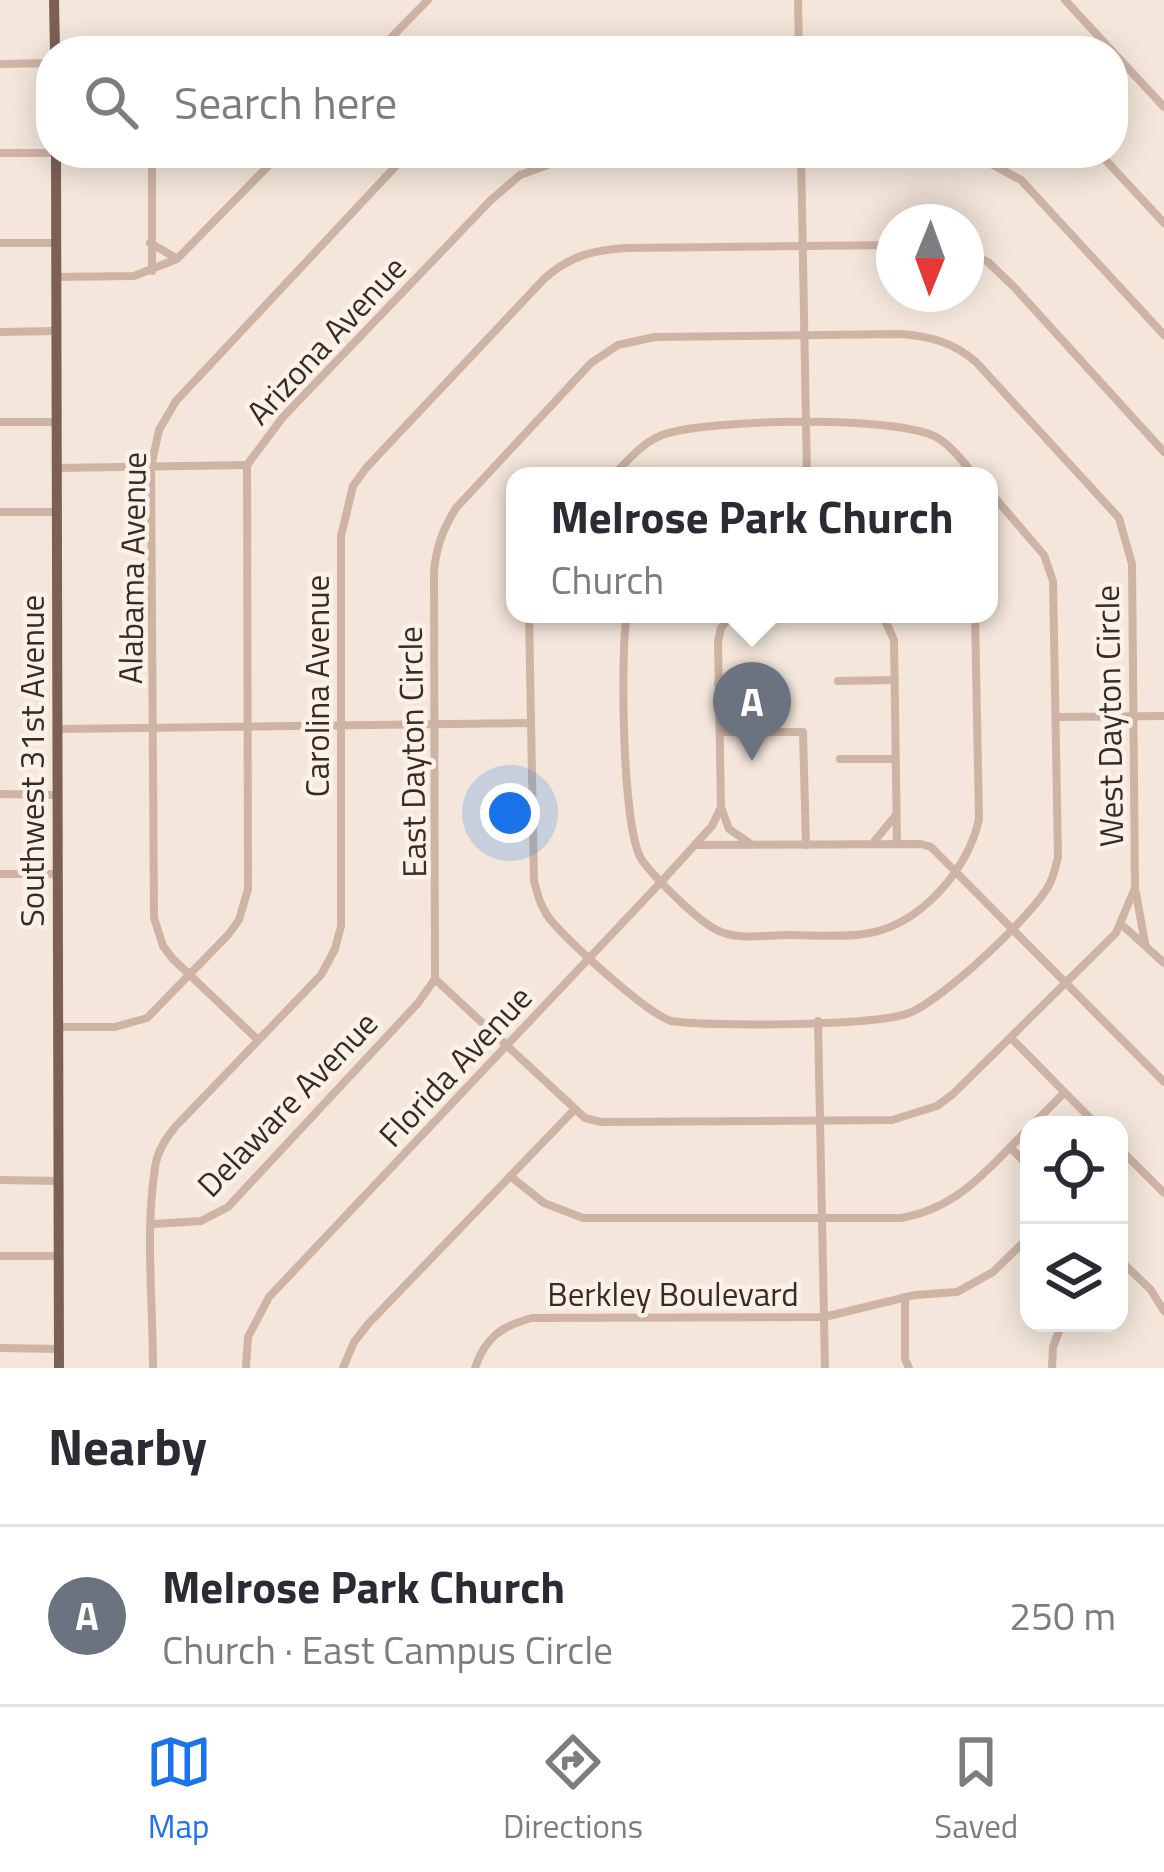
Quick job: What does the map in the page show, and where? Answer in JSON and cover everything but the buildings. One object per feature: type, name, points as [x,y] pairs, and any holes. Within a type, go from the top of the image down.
[{"type":"main road","points":[[54,0],[55,36]]},
{"type":"main road","name":"Southwest 31st Avenue","points":[[54,168],[59,1368]]},
{"type":"street","points":[[392,36],[428,0]]},
{"type":"street","points":[[797,0],[798,36]]},
{"type":"street","points":[[1065,0],[1099,36]]},
{"type":"street","points":[[0,64],[36,63]]},
{"type":"street","points":[[1128,67],[1164,107]]},
{"type":"street","points":[[0,153],[36,153]]},
{"type":"street","points":[[152,168],[152,271]]},
{"type":"street","points":[[56,278],[134,276],[177,259],[266,168]]},
{"type":"street","name":"Alabama Avenue","points":[[257,1039],[163,946],[154,918],[151,467],[159,430],[176,400],[394,168]]},
{"type":"street","name":"Arizona Avenue","points":[[59,1027],[134,1024],[159,1009],[228,935],[244,905],[249,727],[247,465],[283,417],[490,201],[520,175],[540,168]]},
{"type":"street","points":[[801,168],[807,467]]},
{"type":"street","name":"Arizona Avenue","points":[[1001,168],[1021,180],[1164,335]]},
{"type":"street","points":[[1113,168],[1164,223]]},
{"type":"street","points":[[0,243],[56,243]]},
{"type":"street","points":[[150,243],[177,259]]},
{"type":"street","name":"Carolina Avenue","points":[[153,1368],[155,1167],[167,1137],[321,975],[341,926],[341,536],[352,486],[544,279],[569,260],[600,250],[876,245]]},
{"type":"street","points":[[984,260],[1164,452]]},
{"type":"street","points":[[0,332],[56,331]]},
{"type":"street","name":"West Dayton Circle","points":[[805,335],[919,335],[964,351],[1119,518],[1132,564],[1135,888],[1121,924],[1012,1038],[937,1106],[892,1120],[820,1119]]},
{"type":"street","name":"East Dayton Circle","points":[[435,980],[434,572],[436,548],[445,526],[456,508],[591,363],[618,345],[655,337],[805,335]]},
{"type":"street","points":[[0,422],[57,422]]},
{"type":"street","points":[[622,467],[644,445],[692,426],[806,424],[893,425],[925,433],[951,449],[967,467]]},
{"type":"street","points":[[58,468],[247,465]]},
{"type":"street","points":[[529,623],[534,881],[539,903],[553,923],[646,1009],[671,1021],[887,1020],[921,1009],[1011,928],[1049,885],[1058,856],[1053,581],[1044,555],[998,501]]},
{"type":"street","points":[[0,512],[58,512]]},
{"type":"street","points":[[626,623],[630,831],[642,861],[713,929],[727,933],[872,933],[912,915],[956,873],[974,842],[979,819],[975,623]]},
{"type":"street","points":[[725,623],[718,640],[722,807],[728,829],[752,845]]},
{"type":"street","points":[[888,623],[895,680],[897,844]]},
{"type":"street","points":[[838,681],[895,680]]},
{"type":"street","points":[[718,683],[776,683]]},
{"type":"street","points":[[1057,717],[1164,716]]},
{"type":"street","points":[[60,729],[531,723]]},
{"type":"street","points":[[720,732],[803,732],[806,845]]},
{"type":"street","points":[[840,759],[896,759]]},
{"type":"street","points":[[0,794],[60,795]]},
{"type":"street","name":"Florida Avenue","points":[[246,1368],[248,1337],[268,1298],[662,881],[712,826],[722,807]]},
{"type":"street","points":[[870,844],[896,815]]},
{"type":"street","points":[[693,845],[931,848],[1164,1082]]},
{"type":"street","points":[[0,874],[59,874]]},
{"type":"street","points":[[1135,888],[1145,944]]},
{"type":"street","points":[[1121,924],[1164,963]]},
{"type":"street","points":[[435,980],[585,1118],[601,1122],[820,1119]]},
{"type":"street","name":"Delaware Avenue","points":[[153,1224],[201,1222],[228,1207],[435,980]]},
{"type":"street","points":[[818,1021],[825,1368]]},
{"type":"street","points":[[1012,1038],[1087,1116]]},
{"type":"street","points":[[1042,1116],[1064,1093]]},
{"type":"street","points":[[343,1368],[354,1342],[370,1323],[574,1110]]},
{"type":"street","points":[[510,1176],[544,1203],[583,1218],[901,1218],[928,1213],[968,1190],[1020,1138]]},
{"type":"street","points":[[1010,1148],[1020,1158]]},
{"type":"street","points":[[1128,1157],[1164,1193]]},
{"type":"street","points":[[0,1180],[60,1180]]},
{"type":"street","name":"Berkley Boulevard","points":[[475,1368],[490,1337],[532,1318],[824,1317],[904,1298],[957,1292],[978,1282],[1020,1245]]},
{"type":"street","points":[[0,1256],[60,1256]]},
{"type":"street","points":[[1128,1268],[1164,1311]]},
{"type":"street","points":[[904,1298],[909,1368]]},
{"type":"street","points":[[1052,1368],[1059,1332]]},
{"type":"street","points":[[0,1346],[59,1347]]},
{"type":"place","name":"Melrose Park Church","points":[[752,761]]}]
